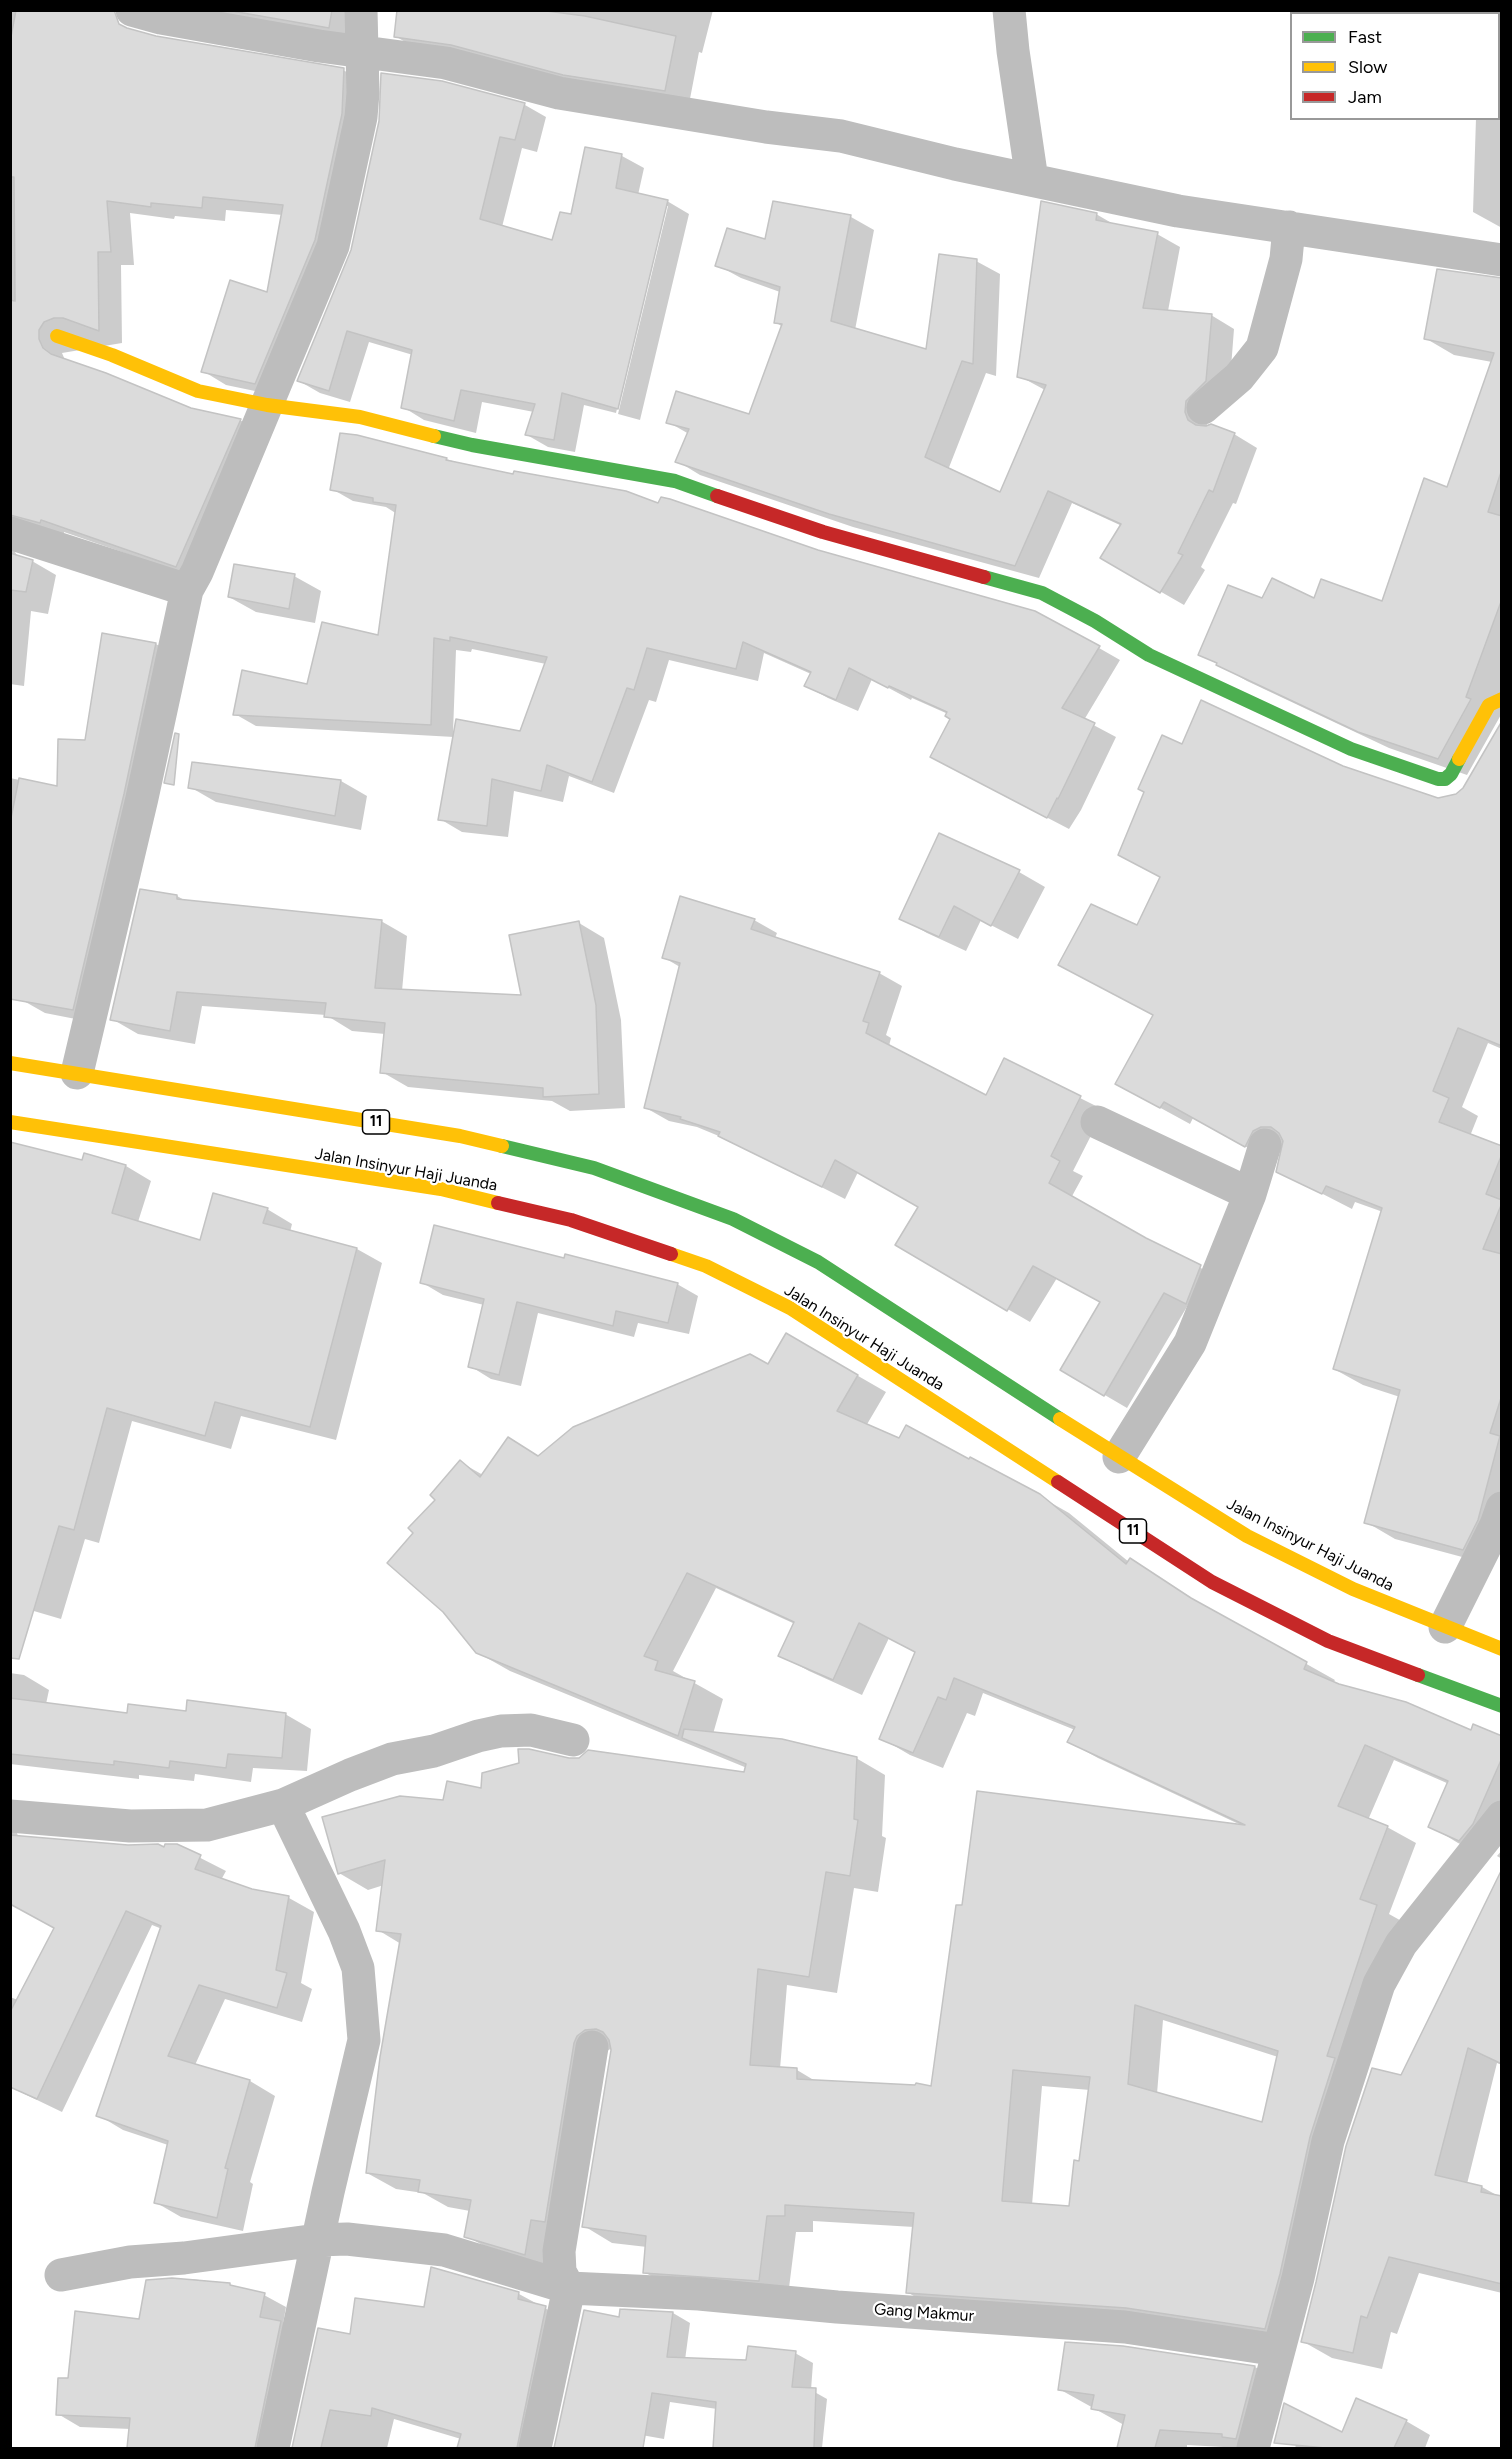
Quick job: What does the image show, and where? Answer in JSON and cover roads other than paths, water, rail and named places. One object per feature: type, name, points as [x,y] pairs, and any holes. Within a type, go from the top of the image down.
[{"type":"main road","points":[[57,336],[112,355],[198,391],[267,405],[360,417],[472,445],[675,481],[823,532],[1041,593],[1095,621],[1149,656],[1351,749],[1438,779],[1445,779],[1451,774],[1489,705],[1502,699]]},
{"type":"main road","name":"Jalan Insinyur Haji Juanda","points":[[10,1063],[460,1136],[594,1168],[733,1219],[818,1262],[1119,1458],[1246,1536],[1353,1589],[1502,1649]]},
{"type":"main road","name":"Jalan Insinyur Haji Juanda","points":[[10,1122],[441,1190],[571,1220],[706,1266],[790,1308],[1212,1582],[1328,1641],[1502,1706]]},
{"type":"street","points":[[132,10],[161,18],[360,52],[446,63],[560,93],[841,136],[1178,211],[1502,260]]},
{"type":"street","points":[[77,1073],[142,798],[186,590],[197,572],[333,246],[361,117],[363,93],[360,52],[361,10]]},
{"type":"street","points":[[1010,10],[1013,51],[1032,180]]},
{"type":"street","points":[[1203,408],[1239,377],[1262,348],[1286,259],[1289,227]]},
{"type":"street","points":[[10,533],[186,590]]},
{"type":"street","points":[[1098,1122],[1250,1194]]},
{"type":"street","points":[[1119,1458],[1190,1343],[1250,1194],[1265,1145]]},
{"type":"street","points":[[1445,1627],[1496,1525],[1502,1508]]},
{"type":"street","points":[[10,1815],[130,1826],[207,1825],[273,1808],[350,1774],[392,1759],[434,1751],[478,1736],[501,1731],[531,1730],[573,1740]]},
{"type":"street","points":[[273,1808],[344,1931],[358,1968],[364,2040],[317,2240],[273,2448]]},
{"type":"street","points":[[1253,2448],[1298,2278],[1328,2141],[1379,1984],[1401,1944],[1502,1817]]},
{"type":"street","points":[[535,2448],[568,2288],[560,2272],[559,2251],[592,2048]]},
{"type":"street","name":"Gang Makmur","points":[[61,2275],[130,2262],[184,2258],[347,2238],[444,2250],[568,2288],[699,2295],[1125,2327],[1278,2350]]}]
